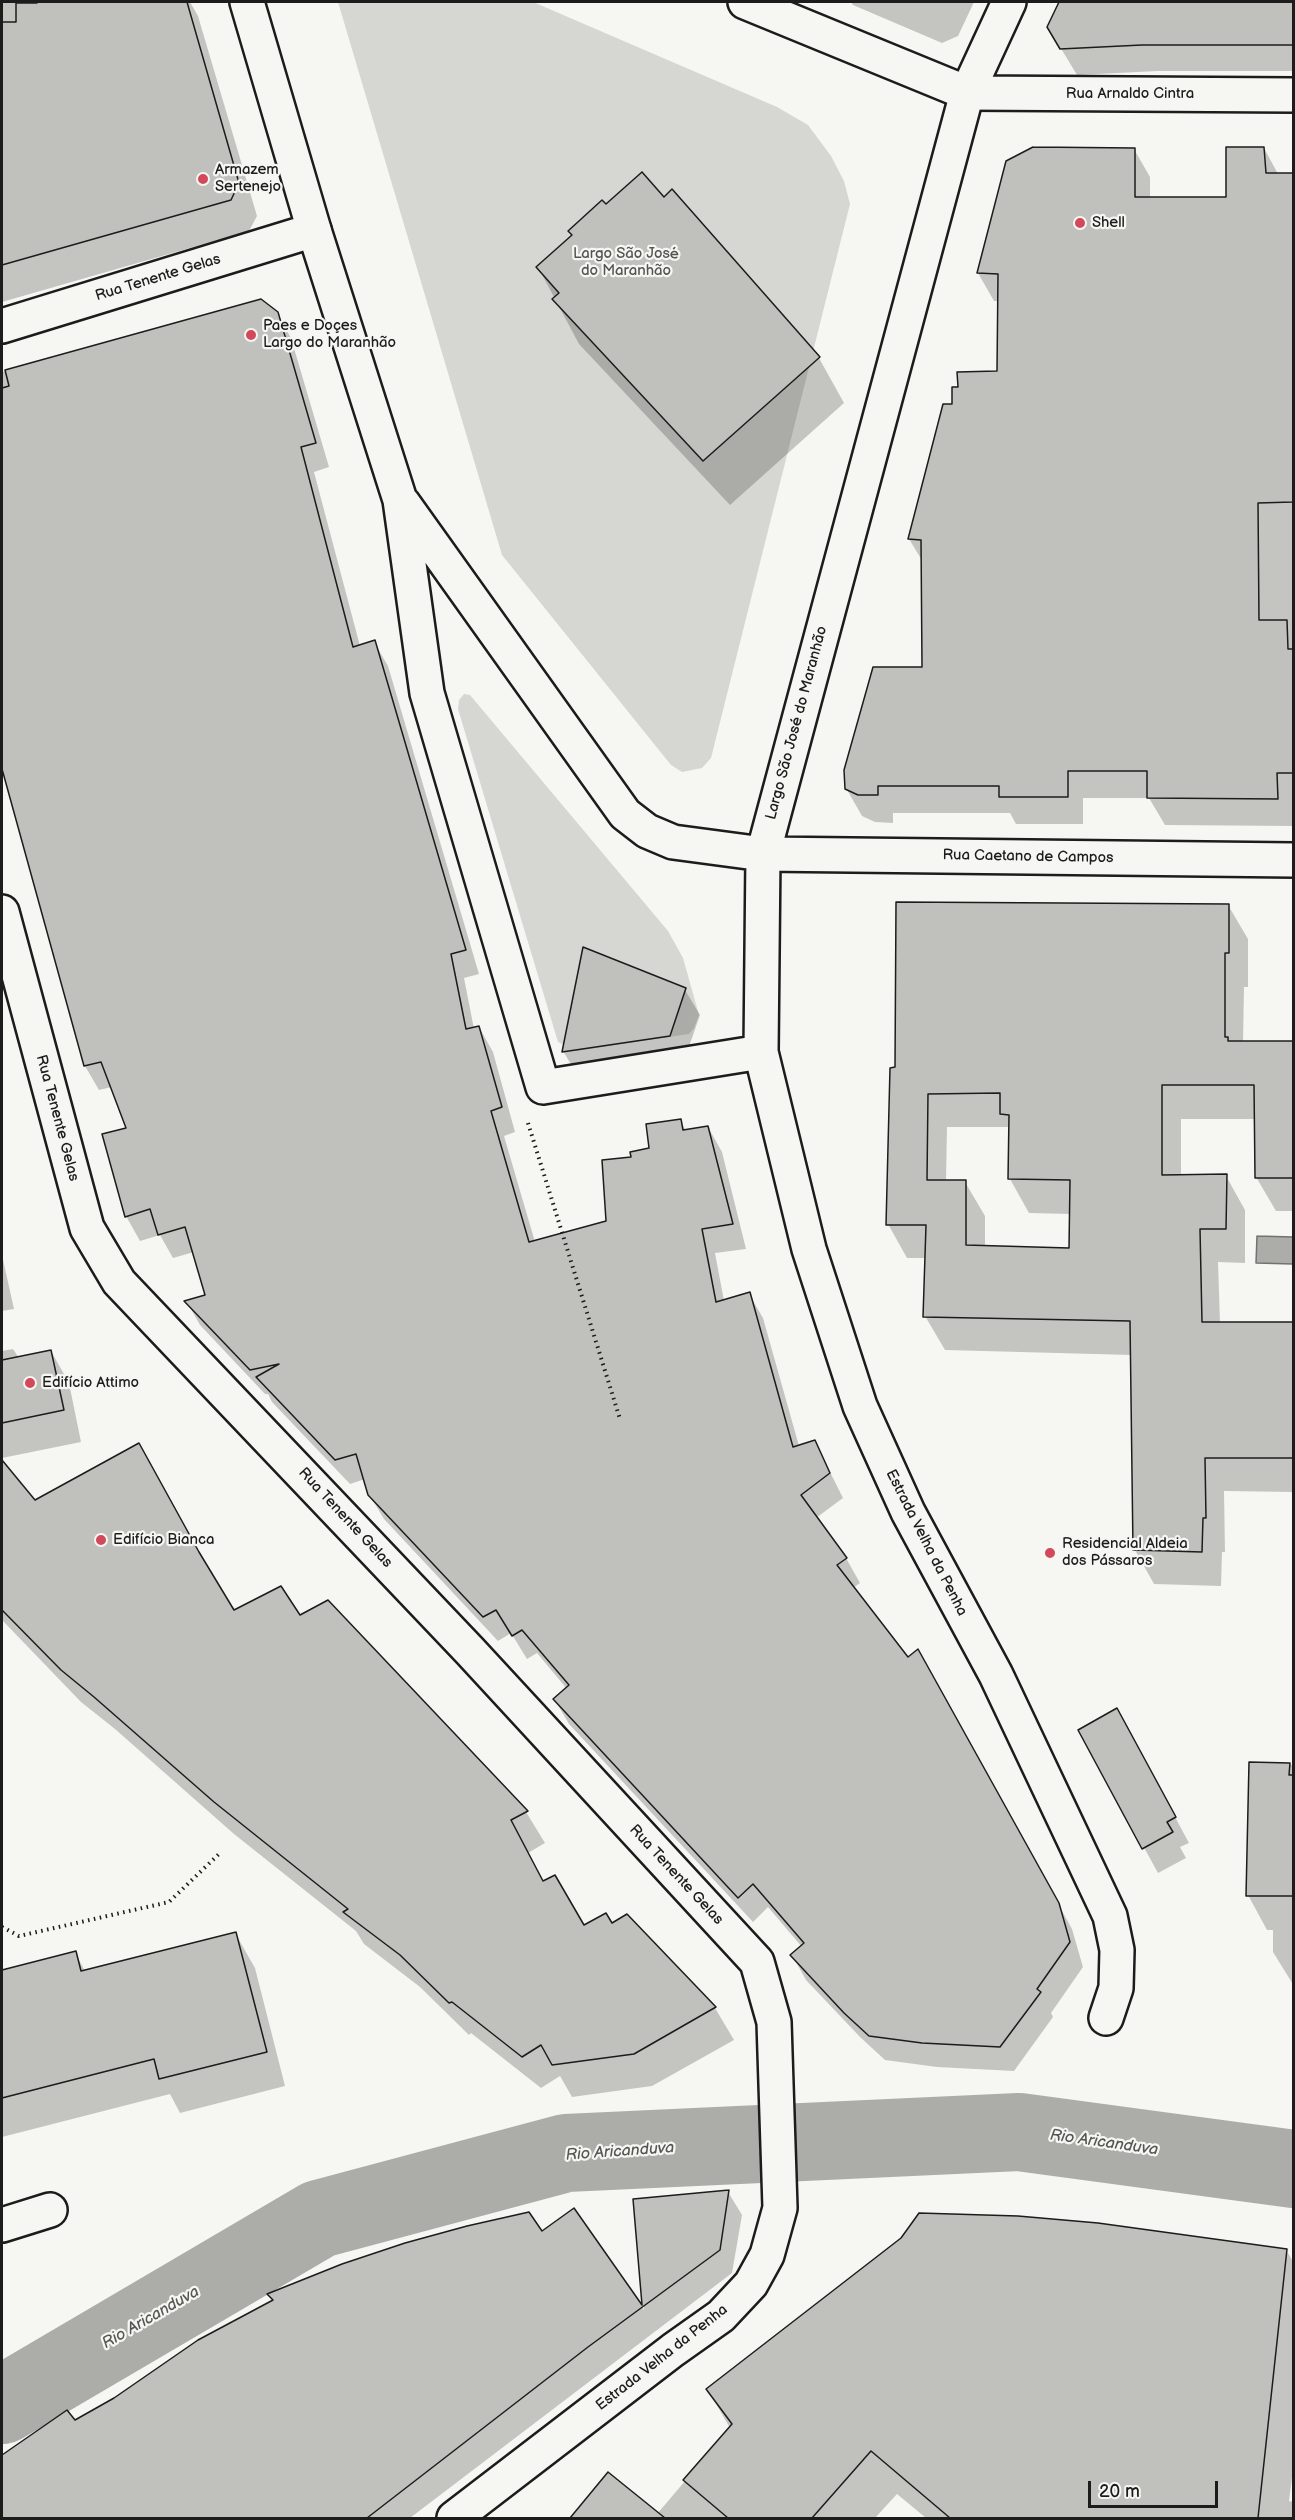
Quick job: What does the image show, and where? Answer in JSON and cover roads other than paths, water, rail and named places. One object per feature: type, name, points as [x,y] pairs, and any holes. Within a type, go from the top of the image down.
[{"type":"street","points":[[247,2],[314,230],[400,500],[427,693],[543,1087],[761,1052]]},
{"type":"street","points":[[745,2],[967,93]]},
{"type":"street","name":"Largo São José do Maranhão","points":[[761,1052],[763,854],[967,93],[1009,2]]},
{"type":"street","name":"Rua Arnaldo Cintra","points":[[967,93],[1293,95]]},
{"type":"street","name":"Rua Tenente Gelas","points":[[2,326],[314,230]]},
{"type":"street","points":[[400,500],[625,814],[647,831],[673,842],[763,854]]},
{"type":"street","name":"Rua Caetano de Campos","points":[[763,854],[1293,860]]},
{"type":"street","name":"Rua Tenente Gelas","points":[[2,912],[87,1228],[119,1282],[471,1651],[757,1962],[774,2022],[776,2072]]},
{"type":"street","name":"Estrada Velha da Penha","points":[[761,1052],[809,1249],[860,1406],[908,1512],[996,1675],[1110,1917],[1118,1950],[1116,1988],[1106,2018]]},
{"type":"street","name":"Estrada Velha da Penha","points":[[454,2518],[673,2350],[721,2316],[751,2284],[767,2255],[780,2208],[776,2072]]},
{"type":"street","points":[[2,2224],[50,2210]]},
{"type":"waterway","name":"Rio Aricanduva","points":[[2,2405],[319,2219],[566,2153],[1019,2132],[1294,2169]]},
{"type":"place","name":"Armazem Sertenejo","points":[[203,179]]},
{"type":"place","name":"Shell","points":[[1080,223]]},
{"type":"place","name":"Paes e Doçes Largo do Maranhão","points":[[251,335]]},
{"type":"place","name":"Edifício Attimo","points":[[30,1383]]},
{"type":"place","name":"Edifício Bianca","points":[[101,1540]]},
{"type":"place","name":"Residencial Aldeia dos Pássaros","points":[[1050,1553]]}]
